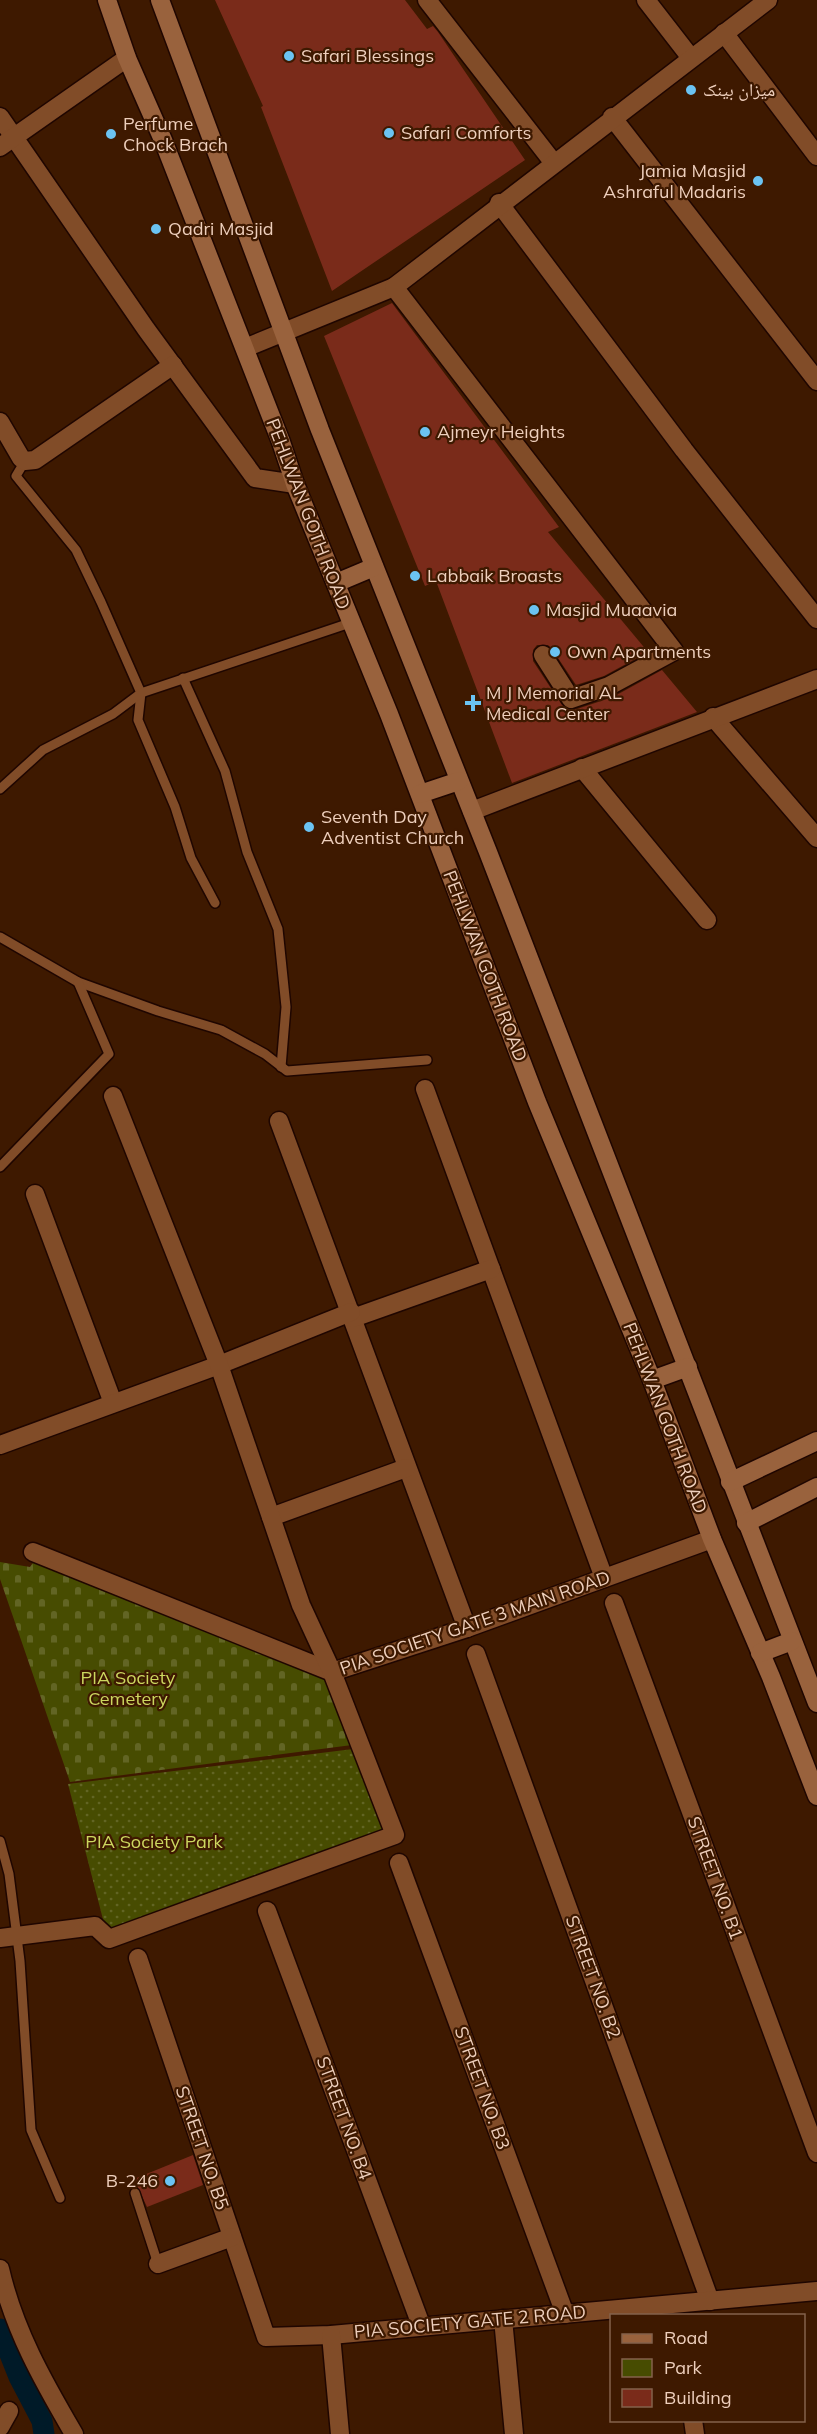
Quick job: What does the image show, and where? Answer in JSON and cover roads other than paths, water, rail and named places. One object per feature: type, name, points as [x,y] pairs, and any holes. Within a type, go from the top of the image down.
[{"type":"main road","name":"PEHLWAN GOTH ROAD","points":[[108,0],[127,58],[163,140],[295,484],[420,794],[537,1102],[817,1796]]},
{"type":"main road","points":[[159,0],[282,330],[472,811],[817,1703]]},
{"type":"main road","points":[[336,583],[374,567]]},
{"type":"main road","points":[[420,794],[459,781]]},
{"type":"main road","points":[[651,1380],[688,1367]]},
{"type":"main road","points":[[730,1482],[817,1441]]},
{"type":"main road","points":[[746,1523],[817,1487]]},
{"type":"main road","points":[[760,1653],[792,1641]]},
{"type":"street","points":[[426,0],[553,162]]},
{"type":"street","points":[[646,0],[691,58]]},
{"type":"street","points":[[244,348],[282,330],[394,286],[499,203],[768,0]]},
{"type":"street","points":[[724,33],[817,156]]},
{"type":"street","points":[[7,142],[127,58]]},
{"type":"street","points":[[0,117],[7,142],[255,477],[295,484]]},
{"type":"street","points":[[612,117],[817,381]]},
{"type":"street","points":[[499,203],[684,450],[817,618]]},
{"type":"street","points":[[394,286],[674,651],[609,686],[571,699],[543,655]]},
{"type":"street","points":[[0,422],[25,461],[35,460],[173,365]]},
{"type":"street","points":[[472,811],[817,679]]},
{"type":"street","points":[[713,717],[817,838]]},
{"type":"street","points":[[582,768],[707,920]]},
{"type":"street","points":[[425,1089],[604,1578]]},
{"type":"street","points":[[113,1096],[219,1365],[301,1605],[332,1672]]},
{"type":"street","points":[[279,1121],[467,1628]]},
{"type":"street","points":[[35,1194],[113,1403]]},
{"type":"street","points":[[0,1445],[352,1315],[491,1269]]},
{"type":"street","points":[[271,1517],[406,1468]]},
{"type":"street","name":"PIA SOCIETY GATE 3 MAIN ROAD","points":[[8,1937],[95,1926],[109,1939],[394,1835],[332,1672],[467,1628],[712,1539]]},
{"type":"street","points":[[33,1552],[332,1672]]},
{"type":"street","name":"STREET NO. B1","points":[[614,1603],[817,2153]]},
{"type":"street","name":"STREET NO. B2","points":[[476,1654],[710,2301]]},
{"type":"street","name":"STREET NO. B3","points":[[399,1863],[565,2314]]},
{"type":"street","name":"STREET NO. B4","points":[[267,1911],[422,2325]]},
{"type":"street","name":"STREET NO. B5","points":[[138,1958],[266,2337]]},
{"type":"street","points":[[158,2264],[232,2237]]},
{"type":"street","points":[[0,2269],[7,2300],[36,2370],[74,2434]]},
{"type":"street","name":"PIA SOCIETY GATE 2 ROAD","points":[[266,2337],[331,2335],[422,2325],[565,2314],[683,2309],[710,2301],[817,2290]]},
{"type":"street","points":[[503,2319],[514,2434]]},
{"type":"street","points":[[331,2335],[340,2434]]},
{"type":"lane","points":[[25,461],[16,476],[76,550],[141,693],[138,720],[175,807],[191,858],[215,903]]},
{"type":"lane","points":[[0,789],[43,750],[113,714],[141,693],[350,623]]},
{"type":"lane","points":[[183,678],[225,771],[247,852],[278,929],[286,1008],[281,1067]]},
{"type":"lane","points":[[0,937],[78,982],[158,1011],[221,1030],[265,1054],[287,1071],[427,1060]]},
{"type":"lane","points":[[0,1167],[109,1054],[78,982]]},
{"type":"lane","points":[[0,1840],[9,1874],[8,1937],[31,2130],[60,2198]]},
{"type":"lane","points":[[135,2193],[158,2264]]},
{"type":"waterway","points":[[0,2329],[19,2377],[42,2421],[44,2434]]},
{"type":"place","name":"Safari Blessings","points":[[289,56]]},
{"type":"place","name":"میزان بینک","points":[[691,90]]},
{"type":"place","name":"Safari Comforts","points":[[389,133]]},
{"type":"place","name":"Perfume Chock Brach","points":[[111,134]]},
{"type":"place","name":"Jamia Masjid Ashraful Madaris","points":[[758,181]]},
{"type":"place","name":"Qadri Masjid","points":[[156,229]]},
{"type":"place","name":"Ajmeyr Heights","points":[[425,432]]},
{"type":"place","name":"Labbaik Broasts","points":[[415,576]]},
{"type":"place","name":"Masjid Muaavia","points":[[534,610]]},
{"type":"place","name":"Own Apartments","points":[[555,652]]},
{"type":"place","name":"M J Memorial AL Medical Center","points":[[473,703]]},
{"type":"place","name":"Seventh Day Adventist Church","points":[[309,827]]},
{"type":"place","name":"B-246","points":[[170,2181]]},
{"type":"park label","name":"PIA Society Cemetery","points":[[128,1688]]},
{"type":"park label","name":"PIA Society Park","points":[[154,1842]]}]
